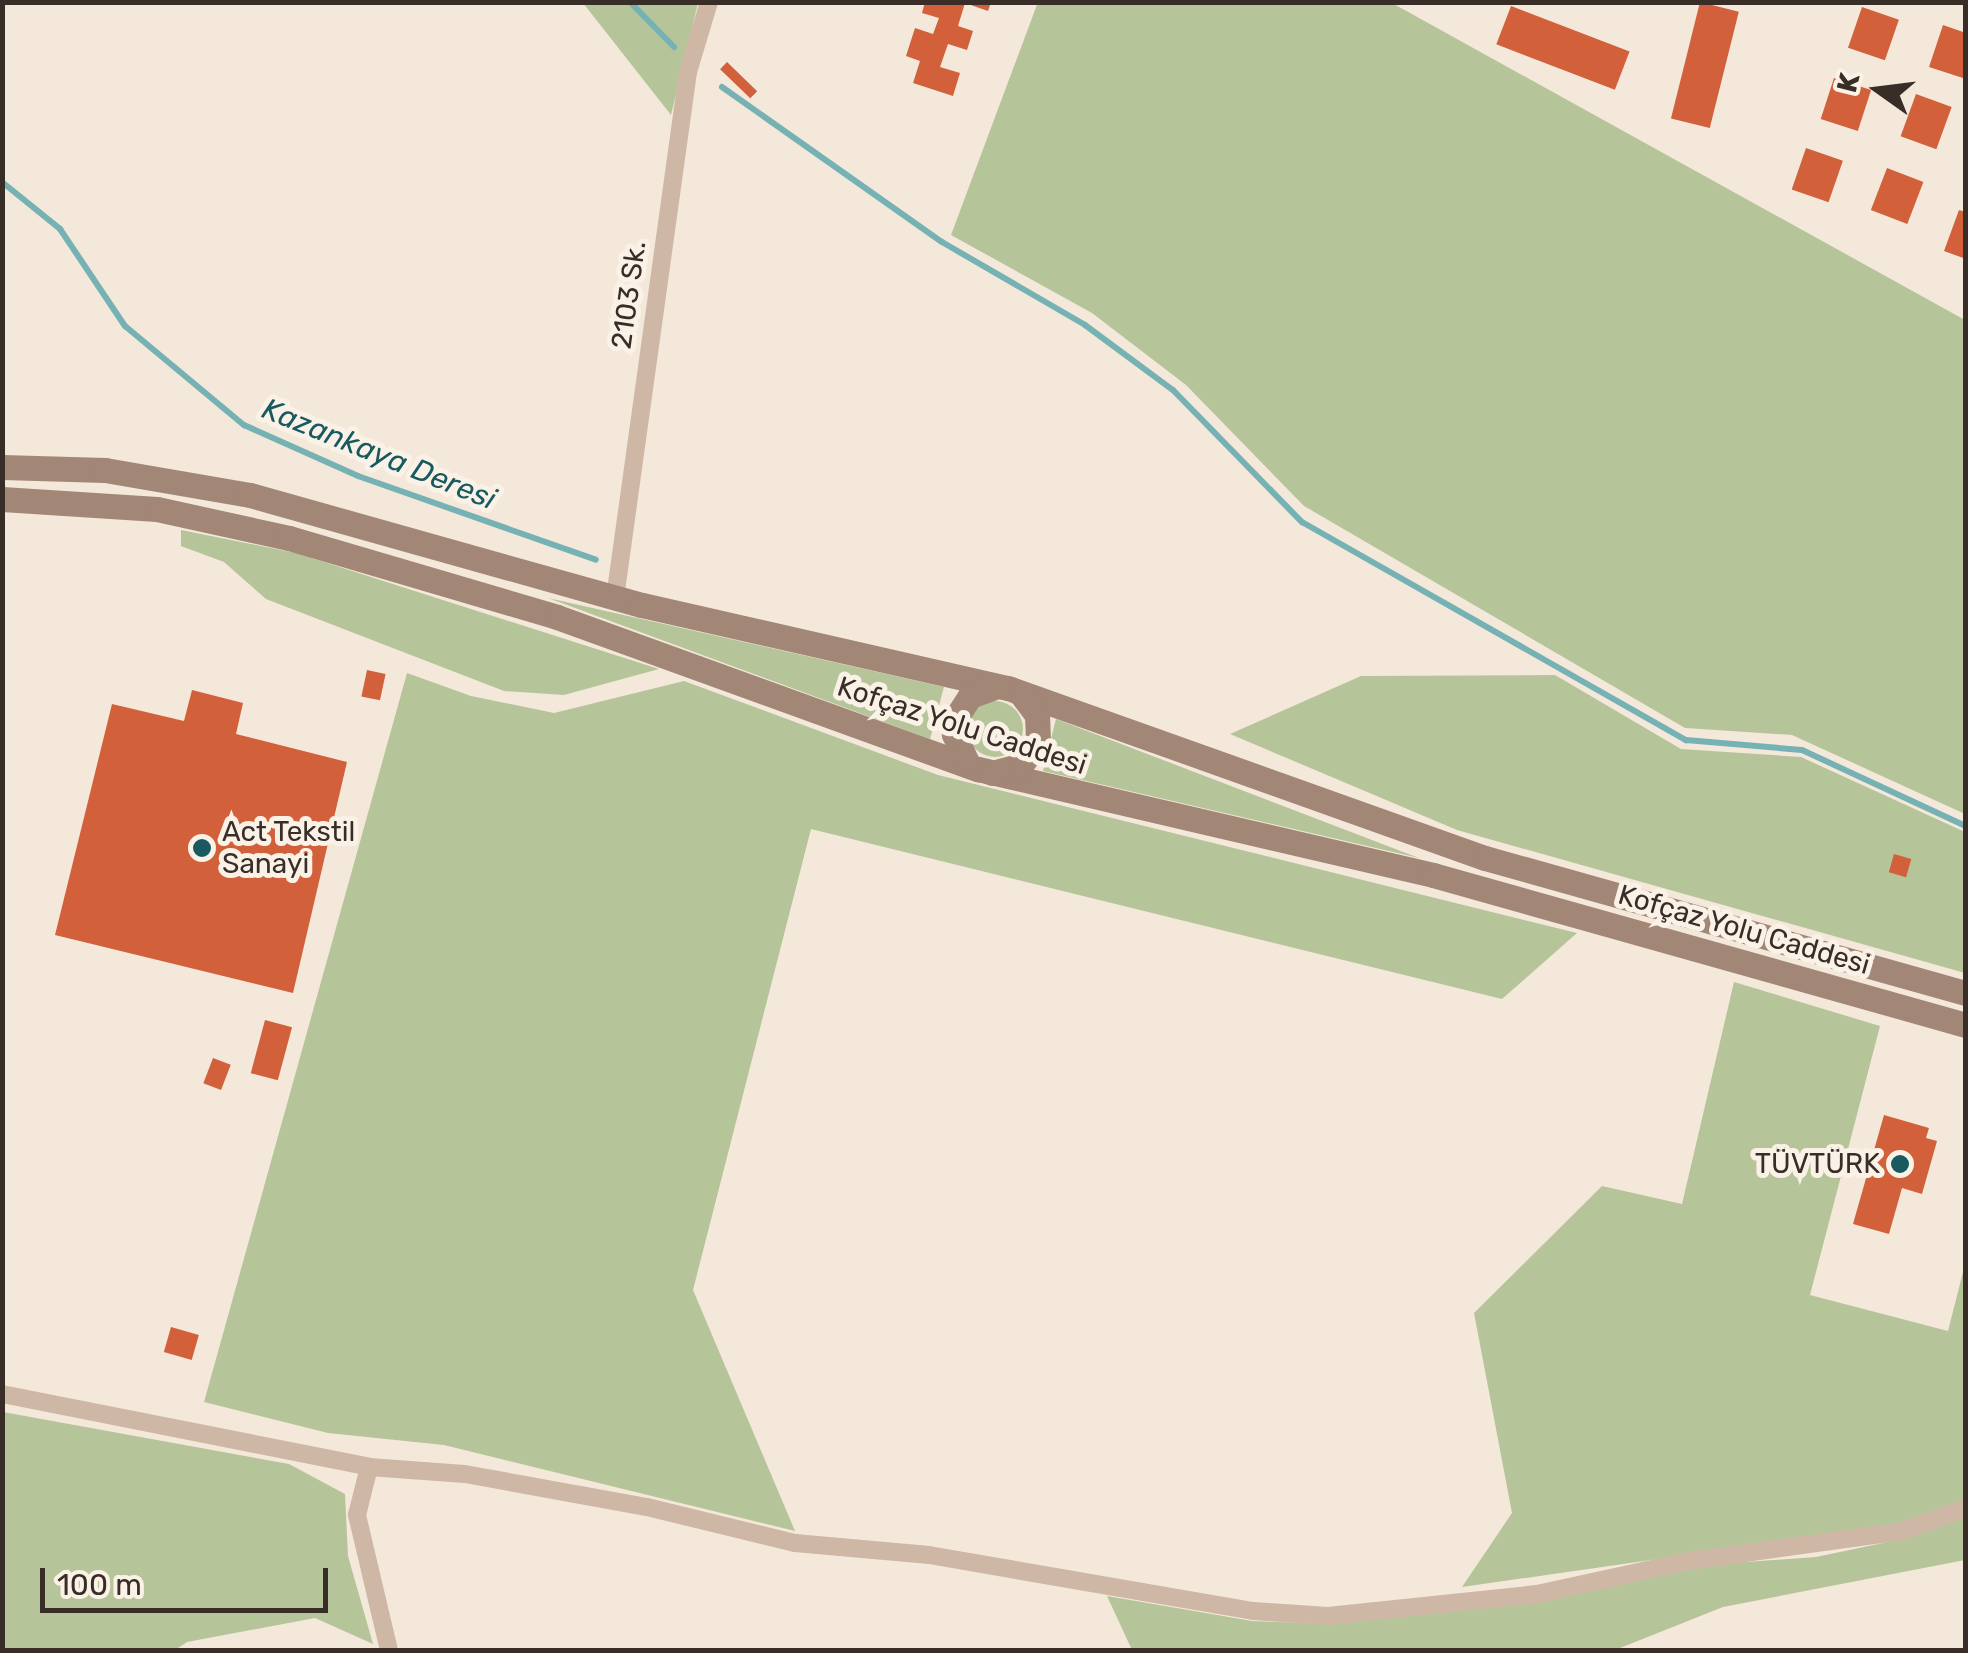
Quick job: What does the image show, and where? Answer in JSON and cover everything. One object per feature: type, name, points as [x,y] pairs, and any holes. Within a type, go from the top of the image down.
[{"type":"main road","name":"Kofçaz Yolu Caddesi","points":[[2,467],[105,470],[218,488],[615,598],[995,687],[1486,858],[1966,993]]},
{"type":"main road","name":"Kofçaz Yolu Caddesi","points":[[2,499],[157,509],[306,543],[557,618],[992,772],[1433,875],[1966,1026]]},
{"type":"main road","points":[[966,760],[954,734],[955,719],[970,696],[995,687]]},
{"type":"main road","points":[[992,772],[1021,765],[1038,742],[1037,715],[1020,694]]},
{"type":"street","name":"2103 Sk.","points":[[615,598],[688,72],[709,2]]},
{"type":"street","points":[[2,1394],[369,1467],[483,1477],[795,1543],[928,1555],[1253,1611],[1328,1616],[1537,1594],[1688,1560],[1903,1531],[1966,1508]]},
{"type":"street","points":[[369,1467],[357,1516],[389,1650]]},
{"type":"green space","points":[[1038,2],[1392,3],[1965,320],[1965,814],[1792,735],[1685,728],[1304,506],[1186,385],[1092,313],[951,235]]},
{"type":"green space","points":[[583,3],[698,3],[671,115]]},
{"type":"green space","points":[[181,530],[296,553],[659,669],[564,695],[504,691],[266,599],[224,562],[181,546]]},
{"type":"green space","points":[[548,598],[944,687],[930,739]]},
{"type":"green space","points":[[407,673],[471,696],[554,713],[684,681],[938,775],[1577,933],[1502,999],[811,829],[693,1290],[795,1531],[444,1445],[328,1433],[204,1402]]},
{"type":"green space","points":[[1555,675],[1681,749],[1801,757],[1965,832],[1965,973],[1457,830],[1230,734],[1361,676]]},
{"type":"green space","points":[[995,701],[1015,709],[1023,729],[1015,749],[995,757],[975,749],[967,729],[975,709]]},
{"type":"green space","points":[[1056,719],[1419,858],[1043,771]]},
{"type":"green space","points":[[1734,982],[1880,1026],[1810,1295],[1948,1331],[1965,1264],[1965,1501],[1903,1524],[1462,1587],[1512,1513],[1474,1313],[1602,1186],[1682,1204]]},
{"type":"green space","points":[[3,1412],[289,1464],[345,1494],[348,1556],[373,1644],[315,1618],[187,1642],[175,1650],[3,1650]]},
{"type":"green space","points":[[1965,1514],[1965,1560],[1723,1607],[1615,1650],[1132,1650],[1107,1596],[1252,1621],[1330,1624],[1691,1566],[1816,1557],[1902,1539]]},
{"type":"building","points":[[925,2],[991,2],[988,11],[965,3],[958,26],[973,31],[967,50],[948,44],[940,67],[960,73],[953,96],[913,83],[920,61],[906,56],[915,28],[933,34],[939,18],[922,13]]},
{"type":"building","points":[[1700,2],[1739,12],[1710,128],[1671,118]]},
{"type":"building","points":[[1511,6],[1630,52],[1615,90],[1496,44]]},
{"type":"building","points":[[1862,7],[1899,20],[1885,60],[1848,48]]},
{"type":"building","points":[[1943,25],[1966,33],[1966,79],[1929,67]]},
{"type":"building","points":[[727,62],[757,91],[750,98],[720,69]]},
{"type":"building","points":[[1834,78],[1871,90],[1858,131],[1821,119]]},
{"type":"building","points":[[1916,94],[1952,107],[1936,149],[1901,136]]},
{"type":"building","points":[[1806,148],[1843,161],[1829,202],[1792,190]]},
{"type":"building","points":[[1887,168],[1923,182],[1907,224],[1871,210]]},
{"type":"building","points":[[1959,210],[1966,212],[1966,259],[1944,251]]},
{"type":"building","points":[[367,670],[386,674],[380,700],[361,696]]},
{"type":"building","name":"Act Tekstil Sanayi","points":[[192,690],[243,703],[236,734],[347,762],[293,993],[55,935],[112,704],[184,721]]},
{"type":"building","points":[[1894,854],[1911,859],[1906,877],[1889,872]]},
{"type":"building","points":[[265,1020],[292,1027],[278,1080],[251,1073]]},
{"type":"building","points":[[213,1058],[231,1065],[221,1090],[203,1083]]},
{"type":"building","name":"TÜVTÜRK","points":[[1884,1115],[1929,1128],[1926,1138],[1937,1141],[1922,1194],[1902,1188],[1889,1234],[1853,1224]]},
{"type":"building","points":[[171,1327],[199,1335],[192,1360],[164,1352]]},
{"type":"waterway","points":[[630,2],[674,47]]},
{"type":"waterway","points":[[722,87],[942,242],[1085,325],[1173,390],[1302,522],[1686,740],[1802,750],[1966,826]]},
{"type":"waterway","name":"Kazankaya Deresi","points":[[2,182],[60,229],[125,326],[244,425],[358,476],[596,560]]},
{"type":"place","name":"Act Tekstil Sanayi","points":[[202,848]]},
{"type":"place","name":"TÜVTÜRK","points":[[1900,1164]]}]
